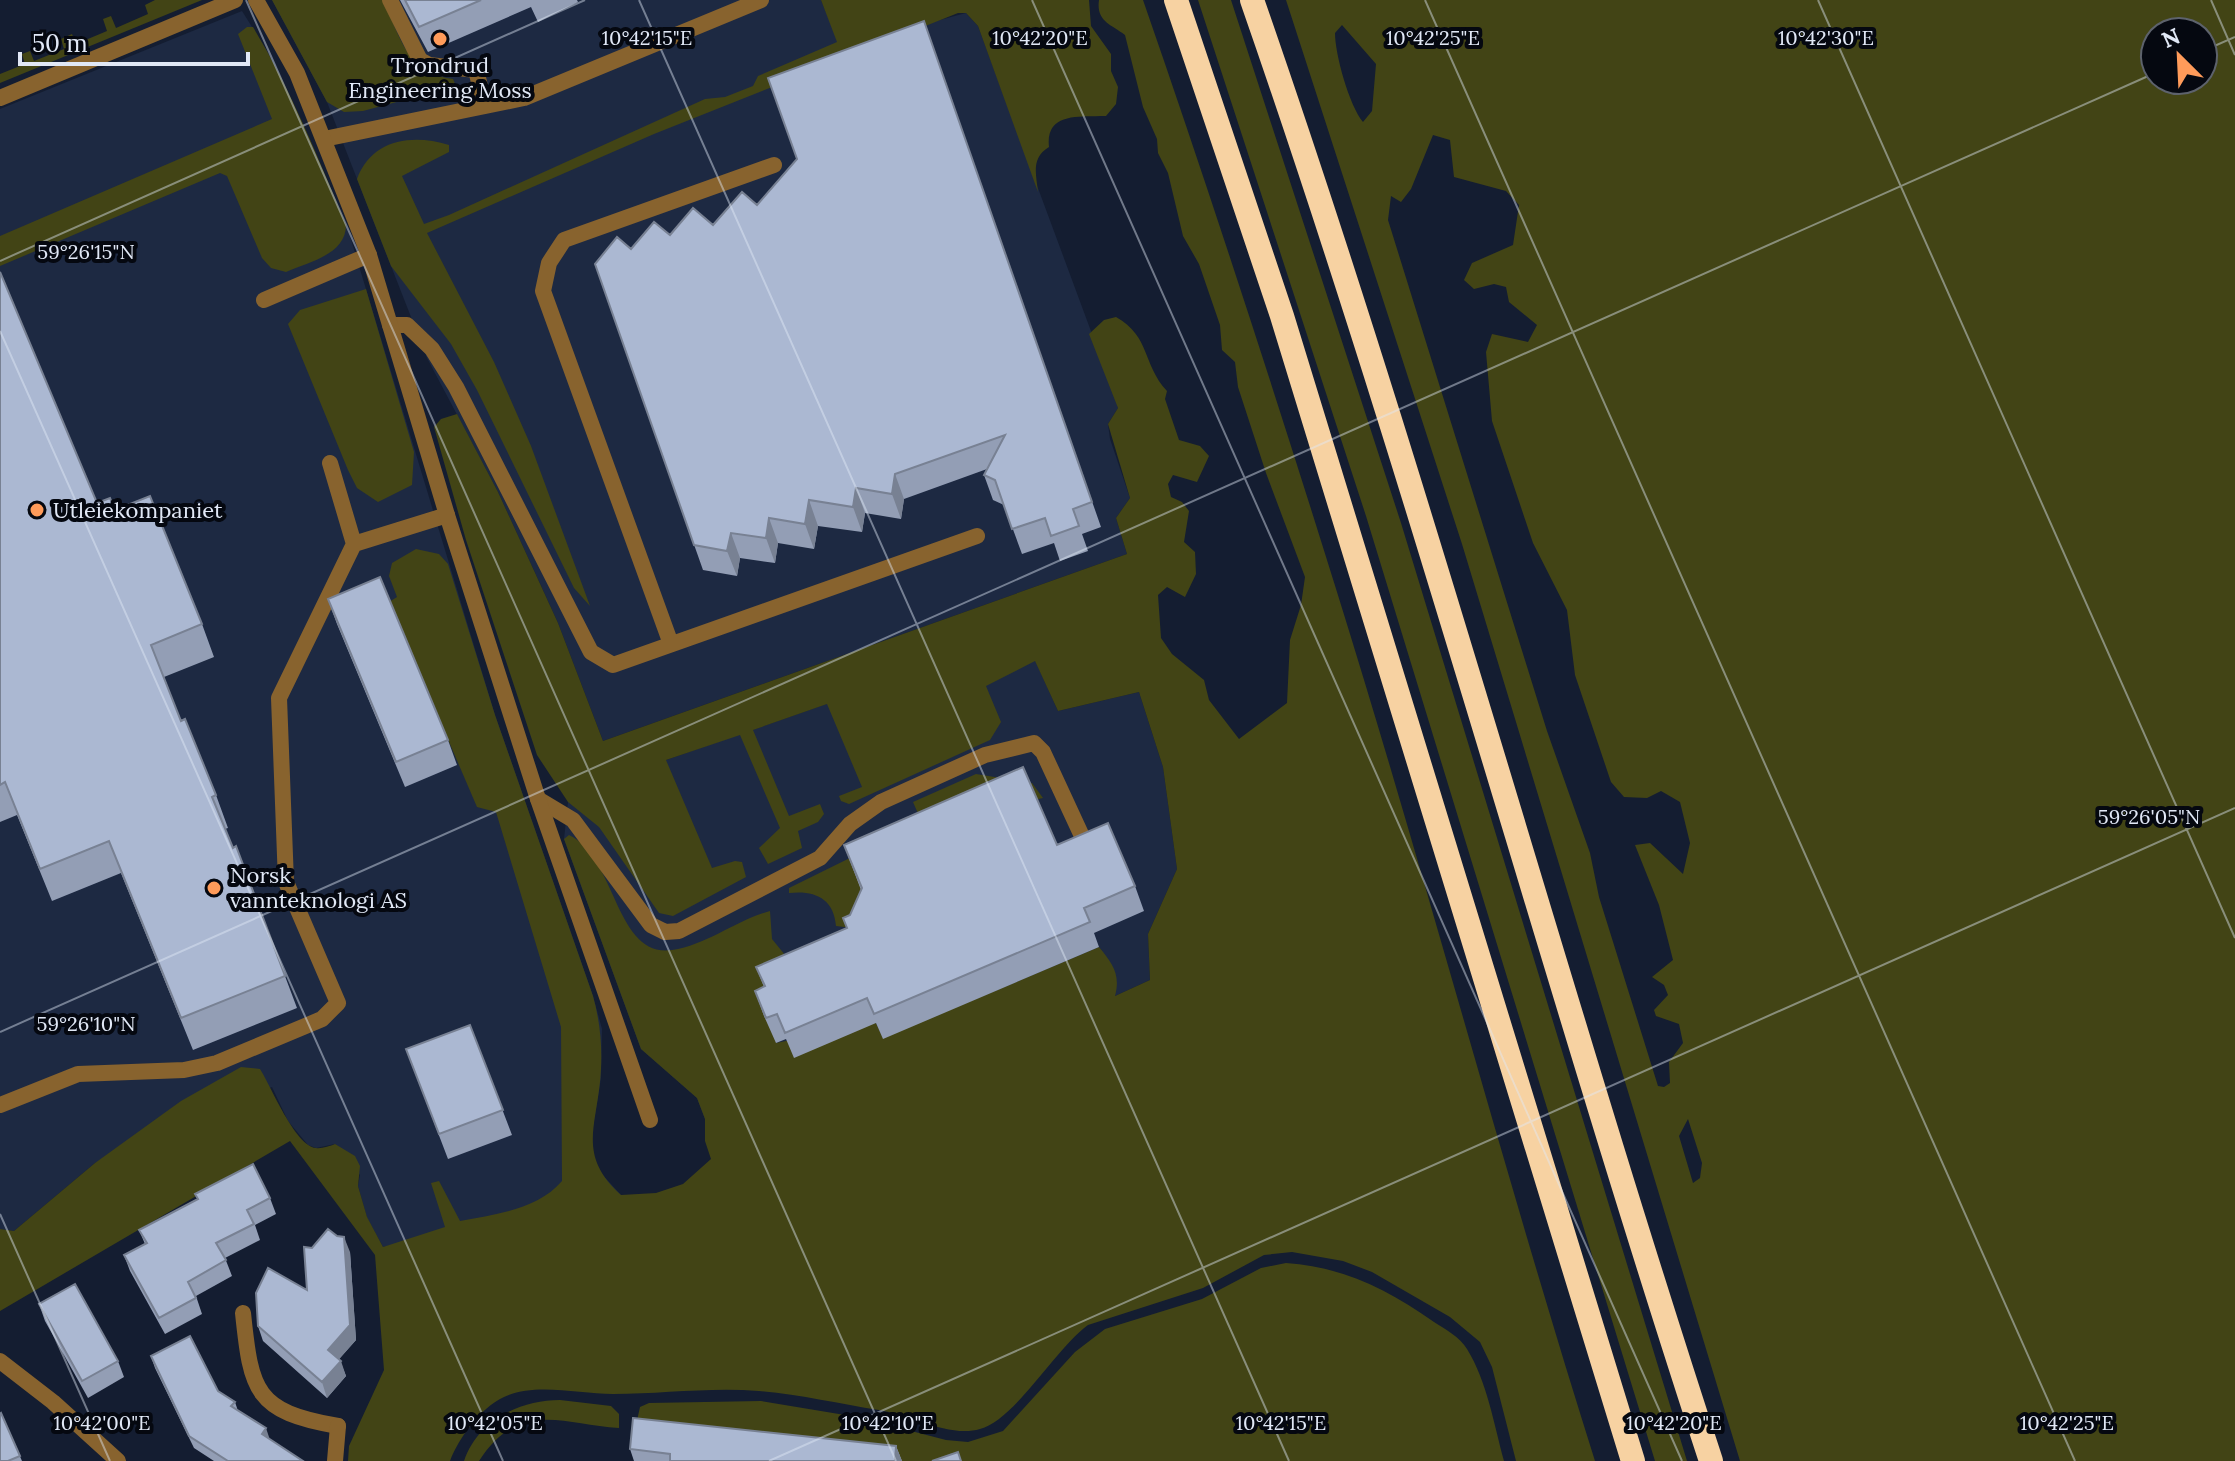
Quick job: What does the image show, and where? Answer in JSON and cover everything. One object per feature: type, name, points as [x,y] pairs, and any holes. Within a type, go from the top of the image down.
[{"type":"highway","points":[[1176,0],[1282,316],[1633,1461]]},
{"type":"highway","points":[[1252,0],[1315,180],[1411,481],[1711,1461]]},
{"type":"street","points":[[0,98],[235,0]]},
{"type":"street","points":[[256,0],[297,73],[369,255],[447,515],[538,799],[650,1120]]},
{"type":"street","points":[[390,0],[420,60],[429,65],[476,70],[485,106]]},
{"type":"street","points":[[324,139],[524,98],[761,0]]},
{"type":"street","points":[[671,644],[543,291],[549,263],[564,240],[774,165]]},
{"type":"street","points":[[264,300],[369,255]]},
{"type":"street","points":[[390,325],[407,325],[432,349],[456,387],[591,652],[613,665],[977,536]]},
{"type":"street","points":[[0,1105],[78,1074],[184,1070],[217,1063],[322,1019],[338,1003],[286,882],[279,698],[354,544],[330,463]]},
{"type":"street","points":[[354,544],[447,515]]},
{"type":"street","points":[[538,799],[573,820],[651,925],[665,932],[679,931],[820,858],[850,824],[881,802],[1009,747],[1034,743],[1043,752],[1087,847]]},
{"type":"street","points":[[243,1313],[248,1367],[253,1382],[268,1401],[291,1417],[338,1426],[335,1461]]},
{"type":"street","points":[[0,1361],[53,1402],[118,1461]]},
{"type":"shaded area","points":[[155,0],[202,0],[0,83],[0,74],[25,64],[22,54],[30,51],[34,61],[64,49],[61,39],[72,34],[76,44],[107,31],[103,19],[111,16],[116,28],[148,14],[145,5]]},
{"type":"shaded area","points":[[272,0],[821,0],[845,58],[936,21],[966,13],[978,26],[1115,396],[1118,408],[1108,424],[1130,498],[1116,518],[1127,554],[603,741],[558,623],[498,492],[427,358],[327,102]]},
{"type":"shaded area","points":[[272,0],[383,0],[401,40],[415,61],[437,75],[453,79],[456,86],[363,111],[344,112],[327,102]]},
{"type":"shaded area","points":[[821,0],[1089,0],[1091,26],[1111,54],[1111,71],[1118,87],[1116,104],[1106,116],[1067,118],[1053,127],[1049,147],[1037,161],[1038,192],[978,26],[966,13],[958,13],[654,134],[427,233],[494,362],[531,446],[590,606],[574,588],[477,390],[451,344],[391,266],[357,179],[372,156],[394,143],[421,140],[449,145],[449,152],[402,176],[424,224],[449,215],[705,99],[725,97],[753,86],[758,76],[837,42]]},
{"type":"shaded area","points":[[1099,0],[1143,0],[1337,592],[1595,1461],[1516,1461],[1492,1367],[1480,1342],[1450,1317],[1372,1272],[1343,1261],[1292,1252],[1264,1255],[1203,1288],[1088,1325],[1007,1412],[980,1429],[956,1431],[879,1410],[759,1391],[613,1394],[543,1389],[504,1397],[487,1408],[465,1434],[450,1461],[348,1461],[349,1446],[384,1370],[375,1255],[290,1141],[0,1311],[0,1229],[14,1231],[95,1163],[181,1101],[241,1067],[260,1069],[292,1127],[308,1145],[318,1148],[335,1144],[355,1156],[360,1166],[358,1186],[367,1217],[383,1247],[445,1227],[431,1183],[439,1181],[460,1221],[528,1205],[552,1191],[562,1181],[561,1027],[496,812],[477,807],[389,602],[397,597],[389,576],[392,563],[416,549],[439,554],[448,564],[495,715],[593,996],[601,1049],[593,1142],[599,1168],[621,1195],[656,1193],[683,1184],[711,1159],[705,1141],[705,1119],[697,1098],[641,1049],[564,839],[569,835],[585,847],[597,864],[627,923],[639,939],[653,948],[672,950],[685,947],[770,911],[772,939],[785,955],[776,1043],[876,1023],[883,1038],[1099,947],[1114,969],[1117,981],[1115,996],[1150,980],[1148,934],[1177,869],[1163,767],[1139,692],[1058,711],[1035,661],[986,686],[1001,722],[990,740],[849,804],[841,801],[839,796],[862,787],[827,704],[753,730],[789,816],[820,804],[824,814],[818,822],[798,831],[802,848],[768,864],[759,848],[780,828],[740,735],[666,760],[712,868],[742,862],[746,877],[673,916],[659,913],[599,827],[568,802],[537,755],[466,540],[434,427],[441,419],[457,414],[498,492],[558,623],[603,741],[1127,554],[1116,518],[1130,498],[1108,424],[1118,408],[1089,334],[1104,320],[1116,317],[1135,333],[1153,371],[1167,391],[1165,399],[1179,440],[1200,446],[1209,456],[1197,482],[1173,475],[1168,484],[1171,497],[1182,502],[1189,511],[1184,542],[1195,552],[1196,574],[1185,597],[1167,587],[1158,595],[1161,638],[1172,654],[1204,680],[1209,700],[1239,739],[1287,703],[1290,640],[1301,605],[1305,577],[1238,387],[1235,362],[1222,350],[1220,325],[1199,264],[1183,236],[1168,173],[1143,107],[1125,35],[1102,17]]},
{"type":"shaded area","points":[[1198,0],[1231,0],[1401,523],[1687,1461],[1655,1461],[1366,516]]},
{"type":"shaded area","points":[[1286,0],[2235,0],[2235,1461],[1740,1461],[1462,544]],"holes":[[[1342,25],[1376,64],[1372,111],[1363,122],[1353,104],[1337,53],[1335,33]],[[1433,135],[1450,140],[1454,177],[1506,191],[1519,205],[1513,245],[1472,263],[1464,280],[1474,289],[1494,284],[1506,287],[1509,302],[1537,325],[1528,342],[1492,334],[1486,352],[1492,421],[1533,543],[1567,610],[1575,675],[1611,782],[1624,797],[1647,798],[1661,791],[1680,802],[1690,843],[1683,874],[1650,843],[1635,845],[1659,905],[1673,960],[1652,977],[1664,985],[1668,995],[1654,1010],[1656,1016],[1679,1024],[1683,1043],[1669,1062],[1670,1083],[1664,1087],[1658,1086],[1599,897],[1590,853],[1547,731],[1388,220],[1391,196],[1401,202],[1411,189]],[[1688,1119],[1702,1163],[1700,1178],[1693,1183],[1679,1136]]]},
{"type":"shaded area","points":[[242,11],[274,62],[349,233],[495,715],[593,996],[602,1029],[601,1078],[591,1140],[593,1155],[600,1172],[621,1195],[383,1247],[367,1218],[358,1186],[360,1175],[335,1144],[316,1148],[308,1145],[288,1121],[272,1087],[95,1163],[14,1231],[0,1229],[0,109]]},
{"type":"shaded area","points":[[247,27],[253,27],[303,124],[346,225],[340,244],[315,261],[286,272],[271,268],[262,258],[227,176],[220,173],[0,266],[0,236],[272,119],[238,34]]},
{"type":"shaded area","points":[[366,289],[414,452],[412,485],[378,502],[357,488],[288,324],[300,310]]},
{"type":"shaded area","points":[[963,656],[1035,660],[1058,711],[1139,692],[1163,767],[1177,869],[1148,934],[1150,980],[1115,996],[705,1141],[705,1119],[697,1098],[641,1049],[564,839],[568,802],[666,760]]},
{"type":"shaded area","points":[[976,774],[1032,783],[1043,798],[923,825],[913,802]]},
{"type":"shaded area","points":[[860,853],[879,931],[836,926],[827,902],[807,893],[789,893],[789,888]]},
{"type":"shaded area","points":[[1286,1263],[1327,1269],[1382,1290],[1460,1341],[1480,1375],[1504,1461],[884,1461],[634,1434],[640,1407],[649,1403],[761,1401],[857,1417],[946,1440],[968,1442],[1003,1431],[1075,1352],[1105,1329],[1202,1299],[1261,1268]]},
{"type":"shaded area","points":[[560,1400],[611,1406],[619,1414],[619,1428],[560,1420],[526,1422],[510,1429],[494,1442],[479,1461],[464,1461],[479,1434],[502,1415],[530,1404]]},
{"type":"building","points":[[405,0],[481,0],[419,27]]},
{"type":"building","points":[[924,21],[1092,502],[1073,509],[1079,526],[1051,536],[1045,518],[1012,529],[995,480],[984,475],[1005,435],[895,474],[892,494],[856,488],[853,507],[809,500],[805,524],[769,518],[766,538],[731,533],[727,551],[694,545],[595,264],[617,237],[631,249],[654,222],[670,235],[693,208],[713,225],[742,192],[757,205],[797,159],[768,78]]},
{"type":"building","points":[[0,272],[97,503],[110,498],[115,510],[150,496],[202,624],[151,645],[181,721],[185,719],[216,795],[212,797],[233,848],[236,846],[285,976],[181,1018],[109,841],[40,869],[5,782],[0,785]]},
{"type":"building","points":[[380,577],[448,740],[396,762],[328,599]]},
{"type":"building","points":[[1023,767],[1057,845],[1108,823],[1135,886],[1084,908],[1090,922],[874,1014],[867,998],[785,1033],[777,1014],[766,1018],[755,991],[765,986],[756,967],[847,928],[843,918],[850,915],[862,888],[844,845]]},
{"type":"building","points":[[470,1025],[503,1110],[439,1134],[406,1049]]},
{"type":"building","points":[[253,1164],[270,1198],[247,1210],[254,1224],[216,1243],[226,1260],[188,1282],[196,1298],[159,1318],[124,1255],[147,1243],[139,1230],[198,1199],[195,1194]]},
{"type":"building","points":[[328,1229],[344,1237],[350,1325],[328,1350],[341,1361],[322,1382],[258,1326],[256,1293],[268,1268],[307,1290],[304,1247],[312,1248]]},
{"type":"building","points":[[75,1284],[118,1361],[82,1381],[39,1304]]},
{"type":"building","points":[[190,1336],[218,1391],[235,1402],[231,1406],[266,1428],[262,1434],[303,1461],[228,1461],[189,1436],[151,1356]]},
{"type":"building","points":[[1,1413],[20,1456],[8,1461],[0,1461]]},
{"type":"building","points":[[633,1418],[896,1446],[895,1461],[670,1461],[670,1454],[630,1449]]},
{"type":"building","points":[[958,1452],[961,1461],[932,1461]]},
{"type":"place","name":"Trondrud Engineering Moss","points":[[440,39]]},
{"type":"place","name":"Utleiekompaniet","points":[[37,510]]},
{"type":"place","name":"Norsk vannteknologi AS","points":[[214,888]]}]
